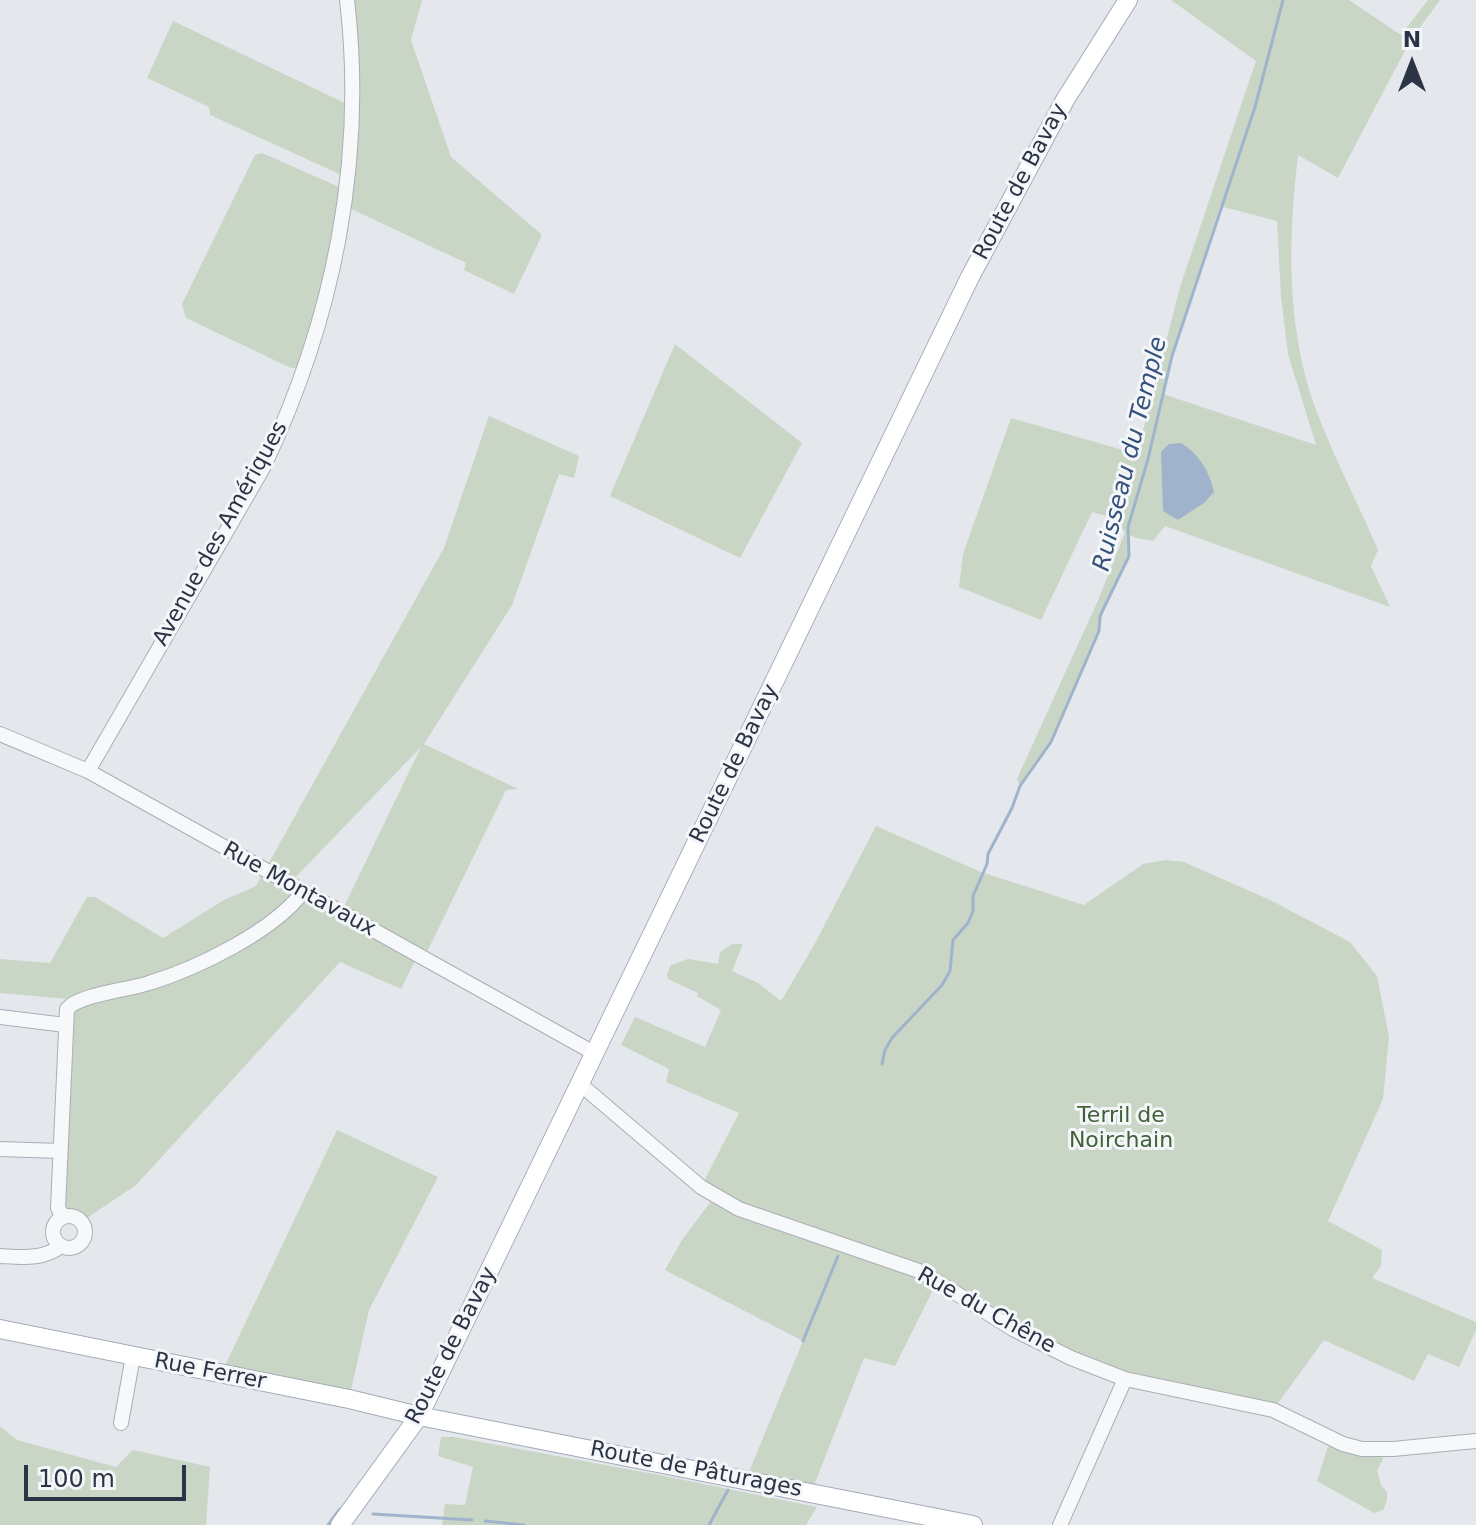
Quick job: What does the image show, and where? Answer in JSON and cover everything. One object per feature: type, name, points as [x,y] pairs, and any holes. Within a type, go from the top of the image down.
[{"type":"main road","name":"Route de Bavay","points":[[340,1525],[419,1416],[982,254],[1065,100],[1128,0]]},
{"type":"main road","name":"Rue Ferrer","points":[[0,1329],[349,1399],[419,1416]]},
{"type":"main road","name":"Route de Pâturages","points":[[419,1416],[973,1525]]},
{"type":"street","name":"Avenue des Amériques","points":[[88,771],[263,468],[280,432],[315,337],[337,251],[348,178],[352,80],[347,0]]},
{"type":"street","name":"Rue Montavaux","points":[[0,734],[88,771],[594,1053]]},
{"type":"street","points":[[63,1217],[58,1208],[67,1009],[71,1004],[178,973],[273,922],[303,892]]},
{"type":"street","points":[[0,1017],[65,1025]]},
{"type":"street","name":"Rue du Chêne","points":[[580,1084],[701,1187],[721,1200],[739,1209],[922,1272],[1013,1329],[1071,1358],[1125,1379],[1273,1410],[1343,1444],[1362,1449],[1476,1441]]},
{"type":"street","points":[[0,1149],[60,1151]]},
{"type":"street","points":[[61,1246],[54,1239],[53,1229],[63,1217]]},
{"type":"street","points":[[0,1256],[31,1258],[49,1254],[61,1246],[75,1246],[84,1234],[83,1227],[78,1219],[63,1217]]},
{"type":"street","points":[[121,1423],[133,1356]]},
{"type":"street","points":[[1060,1525],[1125,1379]]},
{"type":"green space","points":[[347,0],[422,0],[411,40],[451,157],[542,235],[514,294],[464,270],[466,263],[345,206],[337,251],[297,368],[291,368],[186,318],[182,304],[255,155],[262,153],[346,190],[348,178],[210,115],[209,107],[147,78],[173,21],[351,106]]},
{"type":"green space","points":[[1171,0],[1349,0],[1401,35],[1428,0],[1440,0],[1410,41],[1338,178],[1298,155],[1292,220],[1294,316],[1306,379],[1323,428],[1378,550],[1371,566],[1390,607],[1165,526],[1153,541],[1127,533],[1128,555],[1101,619],[1099,631],[1051,742],[1020,786],[1017,779],[1099,598],[1125,532],[1117,519],[1092,512],[1041,620],[959,587],[963,554],[1011,418],[1137,454],[1180,287],[1256,61]],"holes":[[[1220,206],[1277,221],[1288,354],[1316,445],[1163,394],[1172,356]]]},
{"type":"green space","points":[[675,344],[802,443],[740,558],[610,496]]},
{"type":"green space","points":[[489,416],[579,456],[574,478],[559,474],[512,605],[424,744],[518,789],[506,790],[423,960],[417,957],[401,989],[340,962],[136,1185],[81,1222],[72,1217],[63,1217],[65,1025],[79,1000],[0,993],[0,959],[50,963],[87,897],[95,897],[163,938],[224,900],[256,886],[444,548]],"holes":[[[421,747],[341,913],[289,884]]]},
{"type":"green space","name":"Terril de Noirchain","points":[[876,826],[981,872],[1084,905],[1143,864],[1166,860],[1184,862],[1270,900],[1350,942],[1377,976],[1389,1037],[1383,1099],[1328,1221],[1382,1250],[1381,1266],[1372,1278],[1476,1322],[1476,1330],[1459,1367],[1428,1354],[1414,1381],[1324,1340],[1273,1410],[1071,1358],[938,1280],[895,1366],[864,1358],[811,1493],[746,1479],[803,1341],[665,1270],[682,1240],[715,1196],[701,1187],[739,1113],[666,1082],[669,1069],[621,1045],[635,1017],[705,1047],[721,1010],[697,996],[698,993],[668,979],[667,974],[671,965],[688,959],[718,964],[720,952],[732,944],[743,944],[732,971],[758,983],[781,1001]]},
{"type":"green space","points":[[337,1130],[438,1177],[369,1310],[349,1399],[221,1374]]},
{"type":"green space","points":[[0,1426],[17,1440],[116,1467],[133,1450],[210,1467],[206,1525],[0,1525]]},
{"type":"green space","points":[[441,1437],[654,1474],[817,1507],[806,1525],[442,1525],[445,1504],[465,1505],[473,1467],[438,1456]]},
{"type":"green space","points":[[1328,1446],[1379,1455],[1383,1459],[1377,1471],[1381,1485],[1387,1492],[1383,1510],[1374,1513],[1317,1481]]},
{"type":"water","points":[[1181,443],[1203,464],[1214,492],[1204,503],[1178,520],[1163,511],[1161,452],[1169,444]]},
{"type":"waterway","name":"Ruisseau du Temple","points":[[882,1064],[892,1038],[942,985],[950,971],[953,940],[968,923],[973,911],[973,896],[987,864],[988,854],[1020,786],[1051,742],[1099,631],[1100,616],[1129,556],[1128,527],[1148,459],[1172,356],[1255,107],[1283,0]]},
{"type":"waterway","points":[[803,1341],[838,1256]]},
{"type":"waterway","name":"Ruisseau du Temple","points":[[709,1525],[728,1490]]},
{"type":"waterway","name":"Ruisseau du Temple","points":[[328,1525],[340,1509]]},
{"type":"waterway","name":"Ruisseau du Temple","points":[[373,1514],[472,1520]]},
{"type":"waterway","name":"Ruisseau du Temple","points":[[485,1521],[524,1525]]}]
